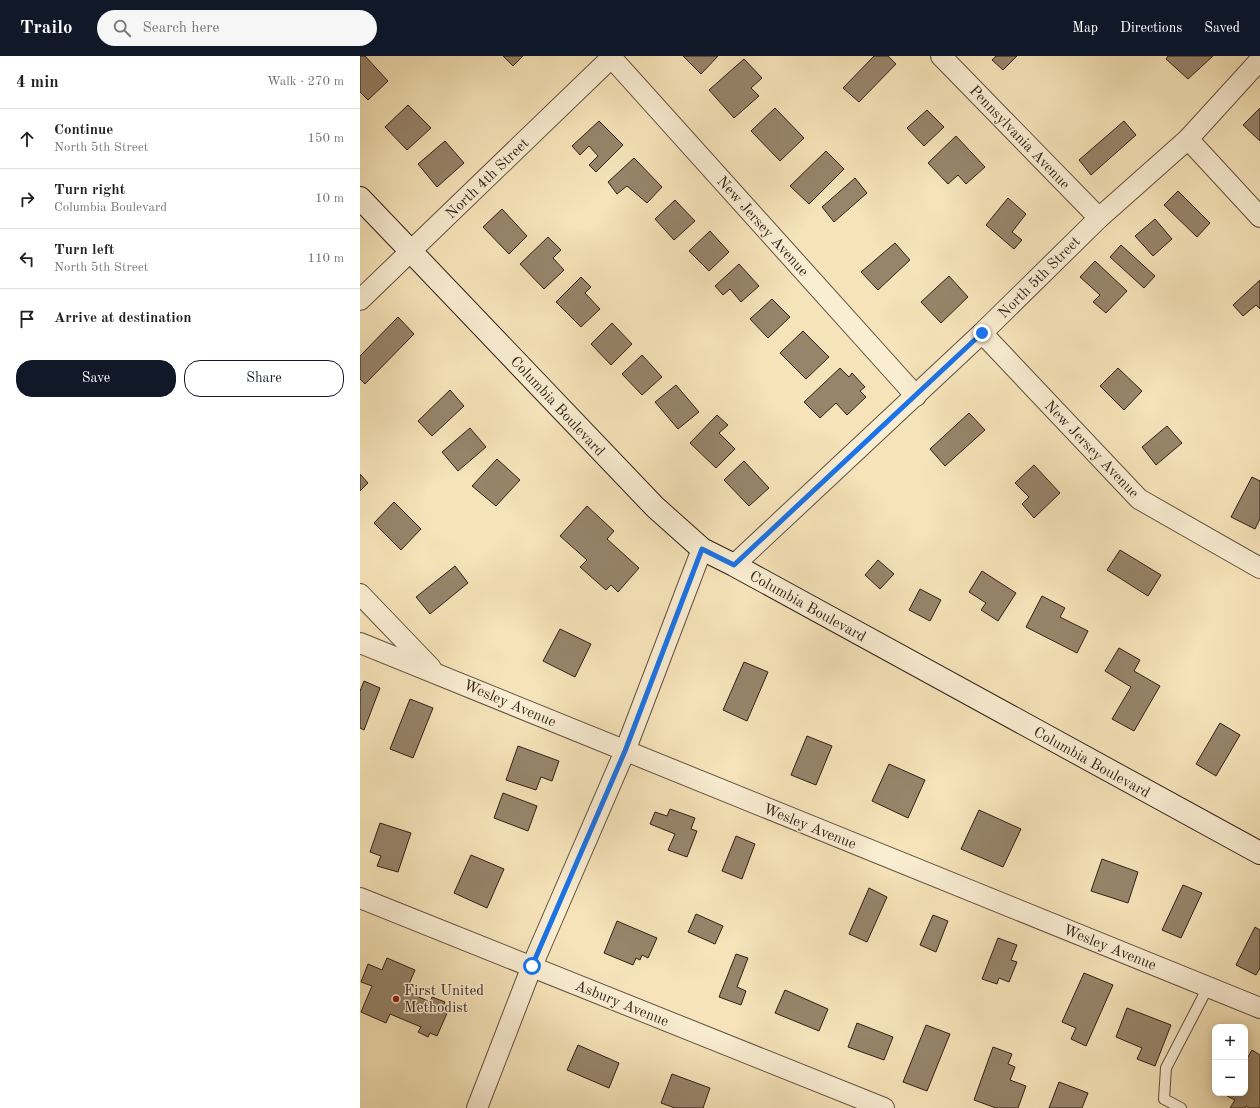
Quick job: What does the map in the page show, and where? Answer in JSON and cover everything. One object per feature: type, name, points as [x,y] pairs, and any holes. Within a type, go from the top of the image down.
[{"type":"street","name":"Pennsylvania Avenue","points":[[941,56],[1099,218]]},
{"type":"street","name":"North 4th Street","points":[[360,300],[611,57]]},
{"type":"street","name":"New Jersey Avenue","points":[[611,57],[916,396]]},
{"type":"street","name":"North 5th Street","points":[[734,565],[916,396],[1099,218],[1188,139],[1260,60]]},
{"type":"street","points":[[1188,139],[1260,217]]},
{"type":"street","name":"Columbia Boulevard","points":[[360,198],[654,507],[702,549],[734,565],[1260,853]]},
{"type":"street","name":"New Jersey Avenue","points":[[982,333],[1139,499],[1260,568]]},
{"type":"street","points":[[477,1108],[532,966],[625,751],[702,549]]},
{"type":"street","points":[[360,594],[435,672]]},
{"type":"street","name":"Wesley Avenue","points":[[360,643],[435,672],[625,751],[1260,1008]]},
{"type":"street","name":"Asbury Avenue","points":[[360,898],[884,1108]]},
{"type":"lane","points":[[1181,1108],[1164,1099],[1166,1068],[1208,987]]},
{"type":"building","points":[[360,56],[365,56],[388,81],[368,100],[360,92]]},
{"type":"building","points":[[503,56],[523,56],[513,66]]},
{"type":"building","points":[[683,56],[718,56],[701,74]]},
{"type":"building","points":[[874,56],[888,56],[896,64],[859,102],[843,88]]},
{"type":"building","points":[[996,56],[1017,56],[1003,70],[992,60]]},
{"type":"building","points":[[1168,56],[1213,56],[1188,79],[1166,59]]},
{"type":"building","points":[[744,59],[762,78],[751,88],[759,96],[734,118],[709,90]]},
{"type":"building","points":[[408,105],[431,128],[407,150],[385,127]]},
{"type":"building","points":[[775,108],[804,138],[780,161],[751,131]]},
{"type":"building","points":[[1260,108],[1260,141],[1243,125]]},
{"type":"building","points":[[927,110],[944,127],[924,146],[907,128]]},
{"type":"building","points":[[599,121],[623,145],[596,172],[589,165],[598,156],[589,146],[580,155],[572,146]]},
{"type":"building","points":[[1124,121],[1136,135],[1091,175],[1079,160]]},
{"type":"building","points":[[956,136],[985,167],[966,184],[958,175],[948,184],[928,163]]},
{"type":"building","points":[[445,141],[464,163],[437,187],[418,164]]},
{"type":"building","points":[[826,151],[844,169],[809,204],[790,186]]},
{"type":"building","points":[[634,158],[662,187],[647,203],[627,186],[617,194],[608,182]]},
{"type":"building","points":[[855,178],[867,193],[834,222],[822,207]]},
{"type":"building","points":[[1178,191],[1210,223],[1197,237],[1164,205]]},
{"type":"building","points":[[1008,198],[1026,214],[1012,232],[1022,240],[1014,249],[986,225]]},
{"type":"building","points":[[675,200],[695,221],[674,240],[655,219]]},
{"type":"building","points":[[502,209],[527,236],[509,254],[483,227]]},
{"type":"building","points":[[1155,219],[1172,239],[1153,256],[1135,236]]},
{"type":"building","points":[[710,231],[729,252],[709,271],[689,251]]},
{"type":"building","points":[[548,237],[561,250],[553,258],[564,270],[544,289],[520,264]]},
{"type":"building","points":[[895,243],[910,260],[878,290],[861,272]]},
{"type":"building","points":[[1121,245],[1155,276],[1144,288],[1110,257]]},
{"type":"building","points":[[1095,261],[1127,291],[1106,313],[1093,302],[1100,295],[1080,277]]},
{"type":"building","points":[[739,264],[759,286],[741,302],[730,289],[723,295],[715,286]]},
{"type":"building","points":[[949,276],[968,297],[941,323],[921,302]]},
{"type":"building","points":[[581,277],[591,287],[585,293],[600,309],[581,327],[556,302]]},
{"type":"building","points":[[1260,280],[1260,309],[1256,305],[1243,316],[1233,305]]},
{"type":"building","points":[[772,299],[790,317],[768,338],[750,319]]},
{"type":"building","points":[[398,317],[414,334],[365,384],[360,379],[360,356]]},
{"type":"building","points":[[612,323],[632,344],[611,365],[591,344]]},
{"type":"building","points":[[803,331],[829,357],[806,379],[780,353]]},
{"type":"building","points":[[642,355],[662,377],[642,395],[622,374]]},
{"type":"building","points":[[840,368],[849,377],[852,373],[865,387],[860,391],[866,397],[847,415],[836,403],[820,418],[804,402]]},
{"type":"building","points":[[1118,368],[1142,391],[1124,410],[1100,386]]},
{"type":"building","points":[[676,385],[699,412],[678,429],[655,402]]},
{"type":"building","points":[[450,390],[464,406],[432,436],[418,421]]},
{"type":"building","points":[[969,413],[985,430],[945,466],[930,449]]},
{"type":"building","points":[[717,415],[728,425],[719,433],[735,449],[716,468],[690,443]]},
{"type":"building","points":[[1167,426],[1182,443],[1156,465],[1142,447]]},
{"type":"building","points":[[470,428],[486,447],[458,471],[442,452]]},
{"type":"building","points":[[497,459],[520,480],[496,506],[472,486]]},
{"type":"building","points":[[744,461],[769,488],[749,506],[724,480]]},
{"type":"building","points":[[1034,465],[1060,493],[1034,518],[1022,504],[1029,497],[1015,483]]},
{"type":"building","points":[[360,474],[368,483],[360,491]]},
{"type":"building","points":[[1252,477],[1260,481],[1260,519],[1255,529],[1231,517]]},
{"type":"building","points":[[394,502],[421,529],[401,550],[374,523]]},
{"type":"building","points":[[587,506],[614,531],[607,539],[639,568],[618,592],[611,585],[606,590],[580,567],[587,560],[560,536]]},
{"type":"building","points":[[1120,550],[1161,575],[1148,596],[1107,570]]},
{"type":"building","points":[[878,560],[894,574],[880,589],[865,575]]},
{"type":"building","points":[[455,566],[468,583],[430,614],[416,597]]},
{"type":"building","points":[[982,571],[1016,593],[998,621],[981,610],[986,603],[969,592]]},
{"type":"building","points":[[920,589],[941,600],[930,621],[909,610]]},
{"type":"building","points":[[1042,596],[1065,608],[1060,617],[1088,631],[1077,653],[1026,627]]},
{"type":"building","points":[[560,629],[591,644],[575,677],[543,661]]},
{"type":"building","points":[[1119,648],[1140,660],[1134,671],[1160,686],[1134,731],[1112,719],[1131,687],[1105,671]]},
{"type":"building","points":[[744,662],[768,672],[747,721],[723,710]]},
{"type":"building","points":[[364,681],[380,688],[364,730],[360,728],[360,691]]},
{"type":"building","points":[[410,699],[433,708],[413,758],[390,749]]},
{"type":"building","points":[[1220,723],[1240,735],[1216,776],[1196,764]]},
{"type":"building","points":[[807,736],[832,746],[816,785],[791,775]]},
{"type":"building","points":[[518,746],[559,761],[552,781],[541,777],[536,790],[506,780]]},
{"type":"building","points":[[889,764],[925,780],[908,818],[872,801]]},
{"type":"building","points":[[503,793],[537,806],[528,831],[494,818]]},
{"type":"building","points":[[670,809],[695,818],[691,829],[697,831],[687,857],[668,850],[675,834],[650,824],[655,812],[667,816]]},
{"type":"building","points":[[979,810],[1021,829],[1003,867],[961,849]]},
{"type":"building","points":[[380,823],[411,833],[398,872],[377,866],[381,856],[370,852]]},
{"type":"building","points":[[736,836],[755,844],[742,879],[722,871]]},
{"type":"building","points":[[471,855],[504,869],[487,908],[454,893]]},
{"type":"building","points":[[1102,859],[1138,872],[1128,903],[1091,891]]},
{"type":"building","points":[[1183,885],[1202,893],[1181,938],[1162,930]]},
{"type":"building","points":[[869,888],[887,897],[867,942],[849,934]]},
{"type":"building","points":[[696,914],[723,926],[715,944],[688,932]]},
{"type":"building","points":[[933,915],[948,921],[936,952],[920,945]]},
{"type":"building","points":[[617,921],[657,938],[648,958],[642,955],[640,960],[636,958],[633,965],[604,953]]},
{"type":"building","points":[[1255,927],[1260,930],[1260,968],[1256,975],[1236,965]]},
{"type":"building","points":[[998,938],[1017,945],[1011,960],[1017,962],[1009,982],[999,978],[997,984],[982,979]]},
{"type":"building","points":[[736,954],[748,958],[737,987],[746,991],[741,1005],[719,997]]},
{"type":"building","name":"First United Methodist","points":[[387,958],[415,970],[406,991],[430,1002],[432,997],[445,1002],[442,1008],[448,1011],[437,1036],[430,1033],[428,1037],[418,1032],[421,1027],[390,1014],[386,1023],[361,1012],[372,986],[361,982],[368,964],[382,970]]},
{"type":"building","points":[[1084,973],[1113,985],[1086,1046],[1071,1039],[1076,1028],[1062,1022]]},
{"type":"building","points":[[785,990],[828,1009],[819,1031],[775,1013]]},
{"type":"building","points":[[1127,1008],[1171,1025],[1155,1066],[1137,1059],[1142,1048],[1116,1037]]},
{"type":"building","points":[[857,1023],[893,1037],[884,1060],[848,1047]]},
{"type":"building","points":[[926,1025],[950,1034],[927,1091],[903,1082]]},
{"type":"building","points":[[578,1045],[619,1063],[609,1088],[567,1070]]},
{"type":"building","points":[[993,1047],[1012,1054],[1008,1064],[1015,1067],[1010,1080],[1026,1086],[1018,1108],[996,1108],[974,1100]]},
{"type":"building","points":[[1252,1050],[1260,1055],[1260,1108],[1249,1108],[1246,1106],[1245,1108],[1230,1108],[1235,1100],[1227,1096],[1248,1096],[1248,1057]]},
{"type":"building","points":[[672,1074],[710,1088],[703,1108],[675,1108],[661,1103]]},
{"type":"building","points":[[1059,1082],[1088,1093],[1082,1108],[1049,1108]]},
{"type":"place","name":"First United Methodist","points":[[396,999]]},
{"type":"route","points":[[532,966],[625,751],[702,549],[734,565],[982,333]]}]
